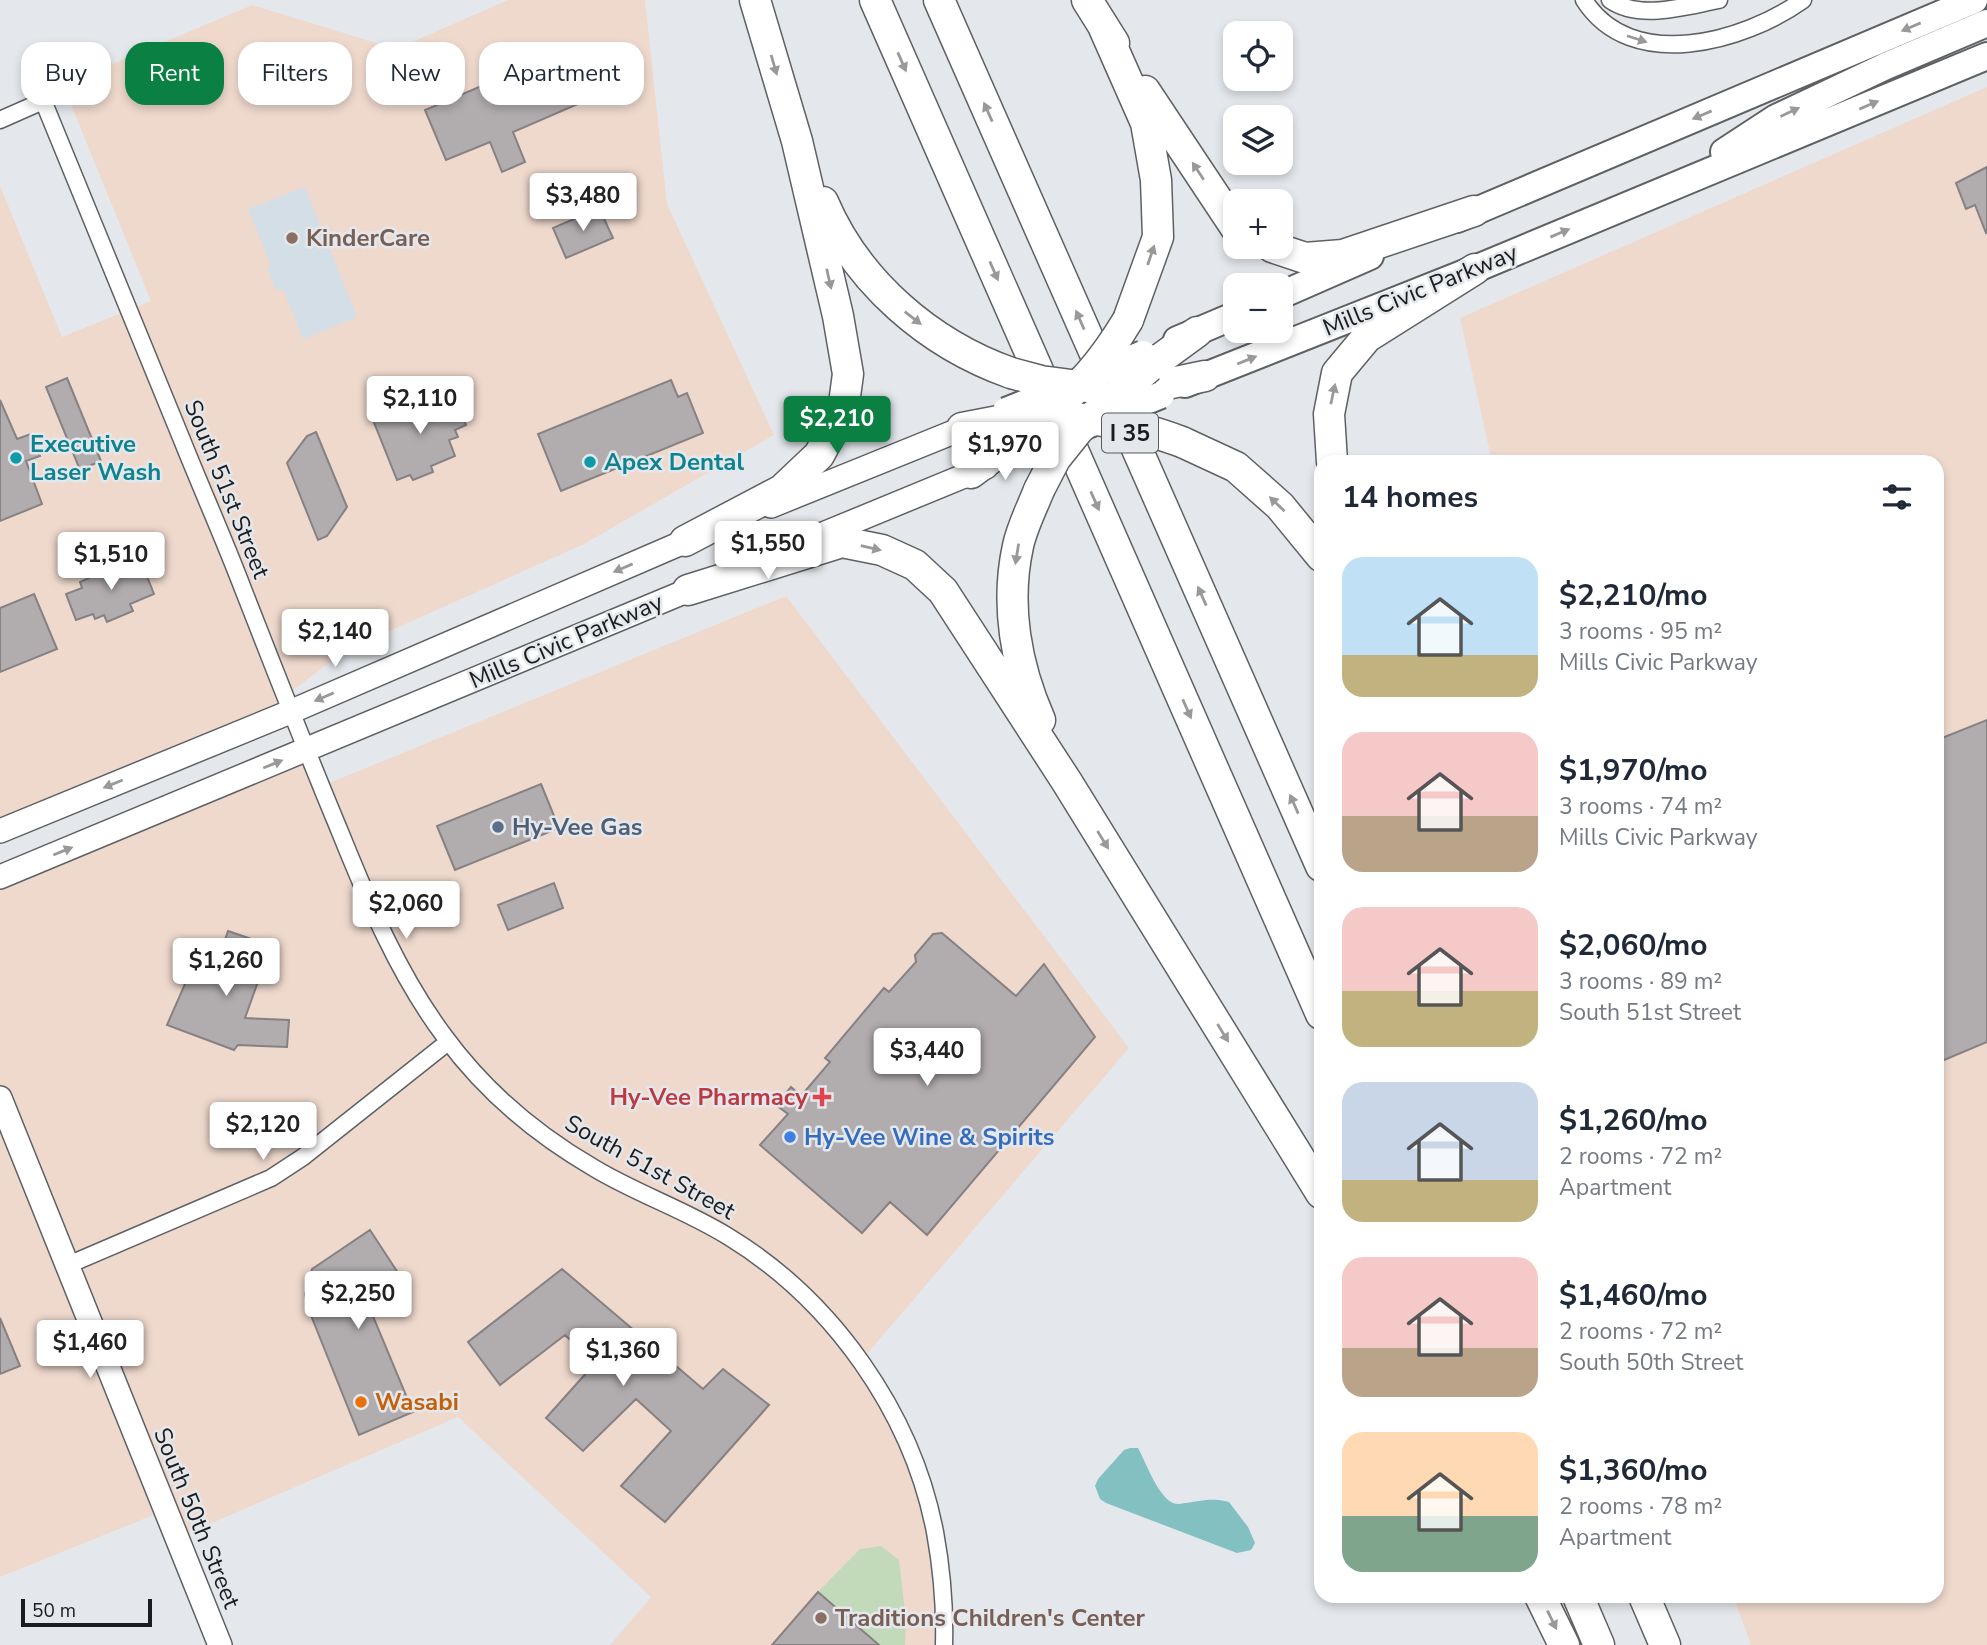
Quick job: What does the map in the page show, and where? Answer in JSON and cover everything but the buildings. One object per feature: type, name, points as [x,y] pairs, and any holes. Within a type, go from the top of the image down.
[{"type":"highway","points":[[685,541],[782,490],[819,455],[843,411],[848,374],[838,316],[797,141],[755,0]]},
{"type":"highway","name":"I 35","points":[[875,0],[1314,998]]},
{"type":"highway","name":"I 35","points":[[939,0],[1314,850]]},
{"type":"highway","points":[[1087,0],[1223,208]]},
{"type":"highway","points":[[971,473],[1014,430],[1044,417],[1110,349],[1128,320],[1158,237],[1156,180],[1146,123],[1104,28]]},
{"type":"highway","points":[[797,141],[834,228],[861,266],[893,302],[936,336],[1011,373],[1124,388]]},
{"type":"highway","points":[[1293,254],[1305,258],[1343,255],[1474,211]]},
{"type":"highway","points":[[1332,455],[1329,414],[1338,373],[1367,337],[1475,269]]},
{"type":"highway","points":[[1067,782],[1037,714],[1015,643],[1012,597],[1018,544],[1039,490],[1055,459],[1124,388],[1153,375],[1197,332]]},
{"type":"highway","points":[[1153,375],[1205,376]]},
{"type":"highway","points":[[1044,417],[1144,428],[1236,467],[1280,506],[1314,547]]},
{"type":"highway","points":[[962,429],[1014,430]]},
{"type":"highway","points":[[688,590],[842,542],[882,550],[915,565],[943,591],[1067,782],[1314,1182]]},
{"type":"highway","points":[[1543,1603],[1564,1645]]},
{"type":"highway","points":[[1581,1603],[1599,1645]]},
{"type":"highway","points":[[1647,1603],[1665,1645]]},
{"type":"highway","points":[[1669,1603],[1684,1645]]},
{"type":"main road","name":"Mills Civic Parkway","points":[[1293,290],[1974,0]]},
{"type":"main road","points":[[1670,188],[1776,118],[1886,66],[1987,23]]},
{"type":"main road","name":"Mills Civic Parkway","points":[[1205,376],[1475,269],[1987,56]]},
{"type":"main road","points":[[1197,332],[1223,321]]},
{"type":"main road","points":[[1014,430],[1079,383],[1153,375]]},
{"type":"main road","points":[[1014,430],[1090,422],[1153,375]]},
{"type":"main road","name":"Mills Civic Parkway","points":[[0,831],[290,712],[685,541],[962,429]]},
{"type":"main road","name":"Mills Civic Parkway","points":[[0,877],[971,473]]},
{"type":"main road","name":"South 50th Street","points":[[0,1098],[220,1645]]},
{"type":"street","points":[[1584,0],[1612,29],[1653,44],[1684,44],[1720,37],[1783,14],[1803,0]]},
{"type":"street","points":[[1610,0],[1628,8],[1649,10],[1672,9],[1719,0]]},
{"type":"street","points":[[0,120],[34,105]]},
{"type":"street","name":"South 51st Street","points":[[45,105],[241,583],[290,712],[374,917],[396,962],[448,1042],[491,1089],[553,1142],[594,1168],[689,1214],[731,1238],[767,1263],[803,1294],[833,1326],[884,1398],[918,1472],[935,1529],[945,1600],[944,1645]]},
{"type":"street","points":[[68,1265],[271,1178],[303,1157],[448,1042]]},
{"type":"shaded area","points":[[508,0],[645,0],[667,204],[774,435],[584,544],[345,651],[284,697],[290,712],[0,831],[0,186],[62,337],[151,301],[71,105],[111,105],[111,65],[125,59],[125,105],[224,105],[224,42],[165,42],[252,5],[373,42],[366,42],[366,105],[465,105],[465,42],[412,42]]},
{"type":"shaded area","points":[[1987,87],[1987,1645],[1751,1645],[1736,1603],[1944,1603],[1944,455],[1490,455],[1460,318]]},
{"type":"shaded area","name":"KinderCare","points":[[305,187],[357,317],[303,339],[283,289],[276,291],[267,268],[271,266],[248,209]]},
{"type":"shaded area","points":[[786,596],[1129,1048],[861,1361],[924,1491],[944,1645],[610,1645],[651,1597],[458,1417],[177,1538],[166,1510],[0,1577],[0,877],[306,751],[322,786]]},
{"type":"green space","points":[[881,1546],[899,1560],[906,1620],[905,1645],[879,1645],[818,1592],[860,1549]]},
{"type":"water","points":[[1138,1448],[1160,1491],[1172,1503],[1210,1500],[1229,1502],[1248,1527],[1255,1543],[1251,1550],[1237,1553],[1100,1499],[1095,1486],[1098,1479],[1124,1450]]},
{"type":"place","name":"KinderCare","points":[[292,238]]},
{"type":"place","name":"Executive Laser Wash","points":[[16,458]]},
{"type":"place","name":"Apex Dental","points":[[590,462]]},
{"type":"place","name":"Hy-Vee Gas","points":[[498,827]]},
{"type":"place","name":"Hy-Vee Pharmacy","points":[[822,1097]]},
{"type":"place","name":"Hy-Vee Wine & Spirits","points":[[790,1137]]},
{"type":"place","name":"Wasabi","points":[[361,1402]]},
{"type":"place","name":"Traditions Children's Center","points":[[821,1618]]}]
